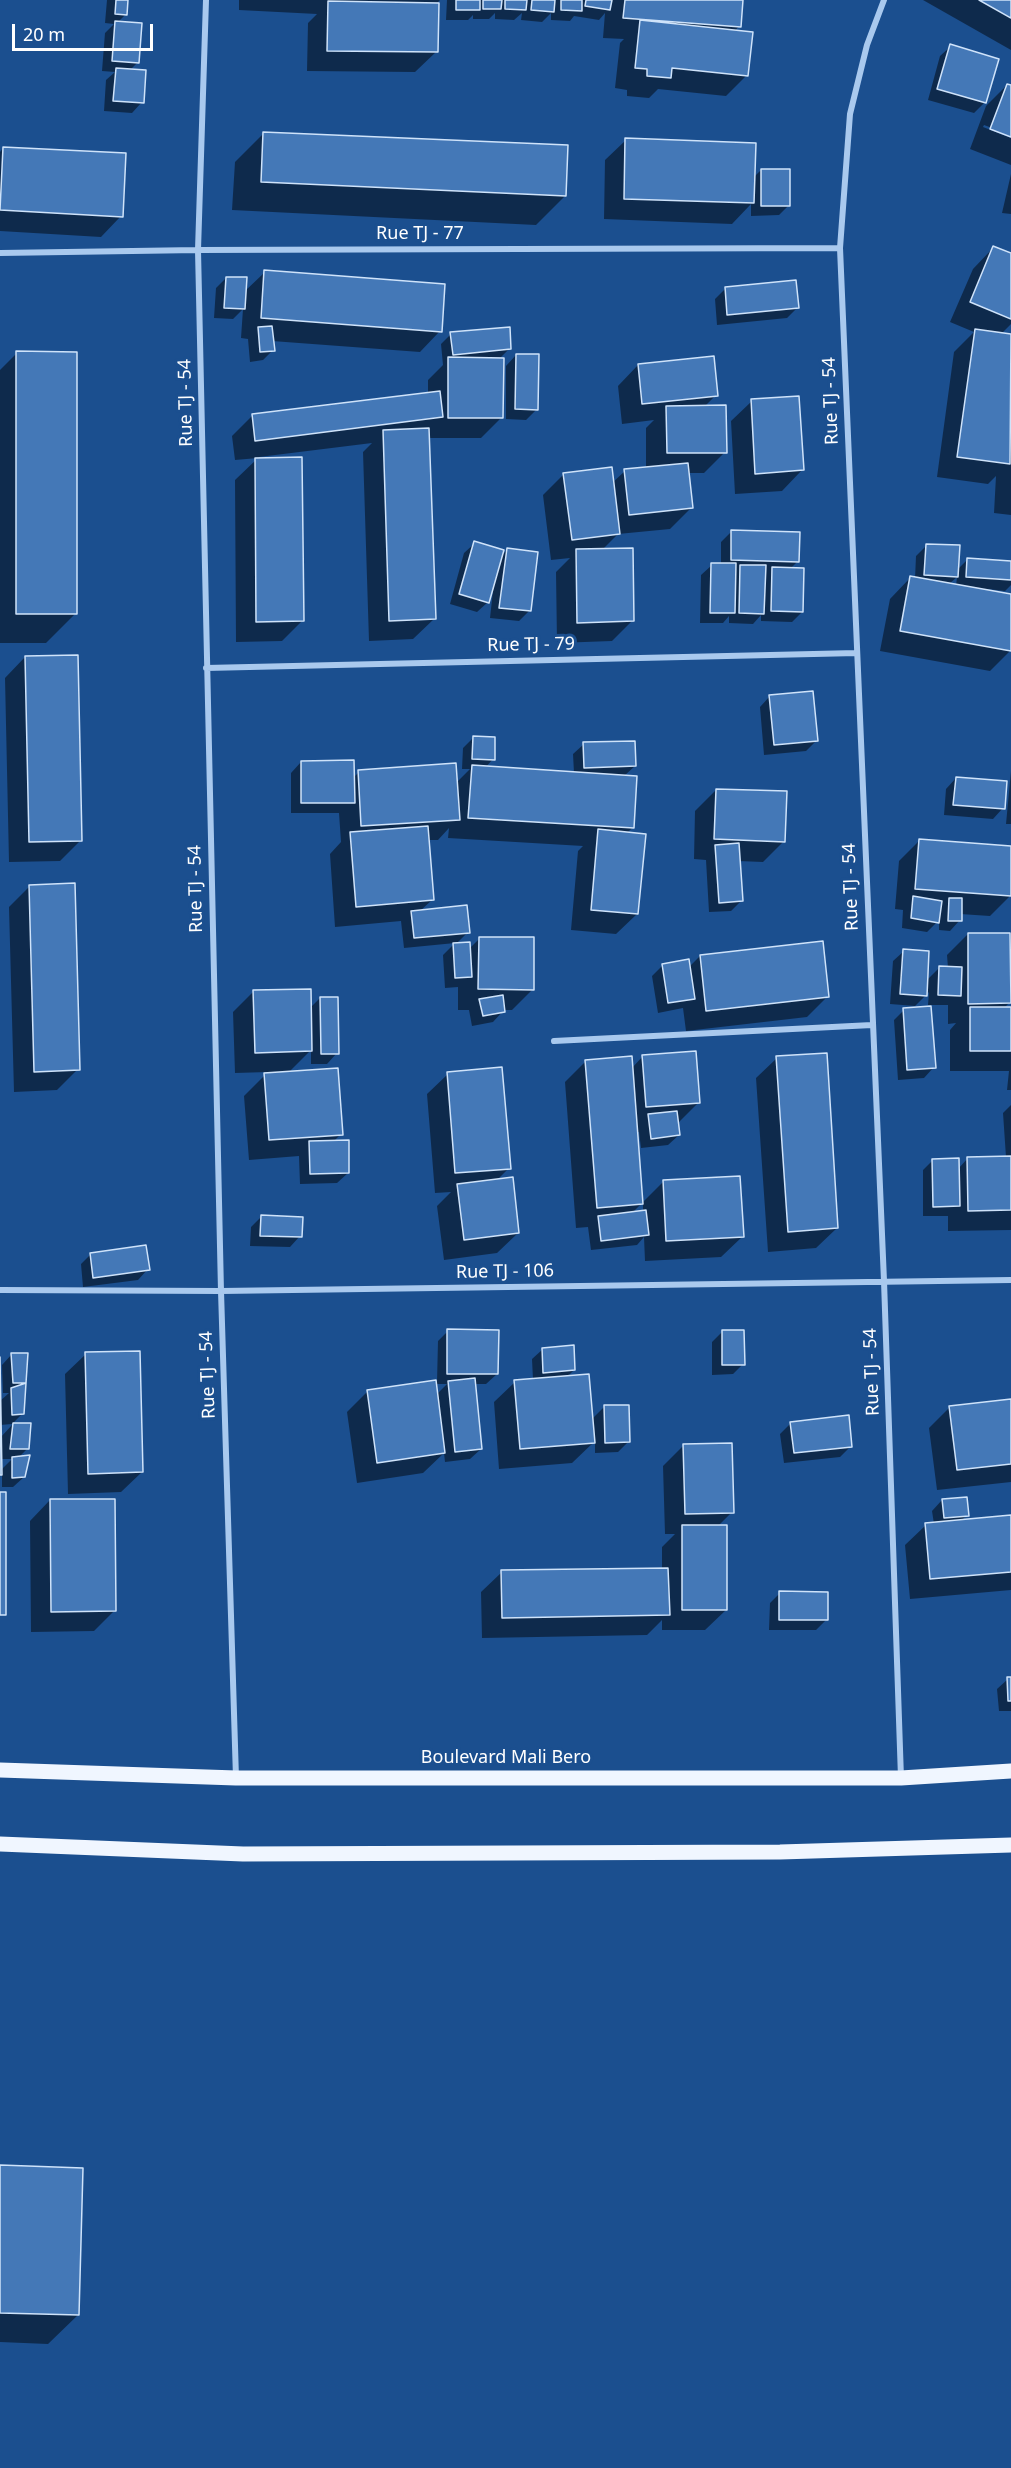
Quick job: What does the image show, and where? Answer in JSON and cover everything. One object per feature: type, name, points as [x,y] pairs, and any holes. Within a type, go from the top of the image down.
[{"type":"main road","name":"Boulevard Mali Bero","points":[[0,1770],[236,1778],[901,1778],[1011,1771]]},
{"type":"main road","points":[[0,1844],[243,1854],[780,1852],[1011,1845]]},
{"type":"street","name":"Rue TJ - 54","points":[[206,0],[198,250],[221,1291],[236,1778]]},
{"type":"street","name":"Rue TJ - 54","points":[[884,0],[867,45],[850,114],[840,248],[884,1281],[901,1778]]},
{"type":"street","name":"Rue TJ - 77","points":[[0,253],[198,250],[840,248]]},
{"type":"street","name":"Rue TJ - 79","points":[[206,668],[857,653]]},
{"type":"street","points":[[554,1041],[872,1024]]},
{"type":"street","name":"Rue TJ - 106","points":[[0,1290],[221,1291],[1011,1280]]},
{"type":"building","points":[[116,0],[128,0],[127,15],[115,14]]},
{"type":"building","points":[[456,0],[480,0],[480,10],[456,10]]},
{"type":"building","points":[[483,0],[502,0],[501,9],[483,9]]},
{"type":"building","points":[[505,0],[527,0],[526,10],[505,9]]},
{"type":"building","points":[[532,0],[555,0],[554,12],[531,10]]},
{"type":"building","points":[[561,0],[582,0],[582,11],[561,10]]},
{"type":"building","points":[[586,0],[612,0],[610,10],[585,6]]},
{"type":"building","points":[[625,0],[743,0],[741,27],[623,18]]},
{"type":"building","points":[[979,0],[1011,0],[1011,18]]},
{"type":"building","points":[[328,1],[439,3],[438,52],[327,51]]},
{"type":"building","points":[[640,20],[753,32],[748,76],[672,68],[671,78],[647,76],[647,69],[635,68]]},
{"type":"building","points":[[115,21],[142,23],[139,63],[112,61]]},
{"type":"building","points":[[950,44],[999,59],[986,103],[937,89]]},
{"type":"building","points":[[116,68],[146,70],[144,103],[113,101]]},
{"type":"building","points":[[1007,84],[1011,85],[1011,137],[990,129]]},
{"type":"building","points":[[263,132],[568,145],[566,196],[261,182]]},
{"type":"building","points":[[625,138],[756,143],[754,203],[624,199]]},
{"type":"building","points":[[3,147],[126,153],[123,217],[0,210]]},
{"type":"building","points":[[761,169],[790,169],[790,206],[761,206]]},
{"type":"building","points":[[993,246],[1011,253],[1011,319],[970,302]]},
{"type":"building","points":[[264,270],[445,284],[442,332],[261,318]]},
{"type":"building","points":[[226,277],[247,277],[245,309],[224,308]]},
{"type":"building","points":[[796,280],[799,308],[727,315],[725,287]]},
{"type":"building","points":[[272,326],[275,351],[260,352],[258,327]]},
{"type":"building","points":[[510,327],[511,349],[453,355],[450,332]]},
{"type":"building","points":[[975,329],[1011,334],[1010,464],[957,457]]},
{"type":"building","points":[[16,351],[77,352],[77,614],[16,614]]},
{"type":"building","points":[[516,354],[539,354],[538,410],[515,409]]},
{"type":"building","points":[[714,356],[718,396],[642,404],[638,364]]},
{"type":"building","points":[[448,357],[504,358],[503,418],[448,418]]},
{"type":"building","points":[[440,391],[443,417],[255,441],[252,414]]},
{"type":"building","points":[[799,396],[804,470],[755,474],[751,399]]},
{"type":"building","points":[[726,405],[727,453],[667,453],[666,406]]},
{"type":"building","points":[[429,428],[436,619],[389,621],[383,430]]},
{"type":"building","points":[[302,457],[304,621],[256,622],[255,458]]},
{"type":"building","points":[[688,463],[693,508],[629,515],[624,469]]},
{"type":"building","points":[[612,467],[620,534],[572,540],[563,473]]},
{"type":"building","points":[[731,530],[800,532],[799,562],[731,560]]},
{"type":"building","points":[[474,541],[504,550],[489,603],[459,594]]},
{"type":"building","points":[[926,544],[960,545],[958,577],[924,575]]},
{"type":"building","points":[[507,548],[538,552],[531,611],[499,608]]},
{"type":"building","points":[[633,548],[634,621],[577,623],[576,549]]},
{"type":"building","points":[[967,558],[1011,561],[1011,580],[966,577]]},
{"type":"building","points":[[711,563],[736,563],[735,613],[710,613]]},
{"type":"building","points":[[740,565],[766,565],[764,614],[739,613]]},
{"type":"building","points":[[772,567],[804,568],[803,612],[771,611]]},
{"type":"building","points":[[910,576],[1011,594],[1011,651],[900,631]]},
{"type":"building","points":[[78,655],[82,841],[29,842],[25,656]]},
{"type":"building","points":[[813,691],[818,741],[774,745],[769,695]]},
{"type":"building","points":[[473,736],[495,737],[495,760],[472,759]]},
{"type":"building","points":[[635,741],[636,766],[584,768],[583,742]]},
{"type":"building","points":[[354,760],[355,803],[301,803],[301,761]]},
{"type":"building","points":[[456,763],[460,820],[361,826],[358,770]]},
{"type":"building","points":[[472,765],[637,776],[634,828],[468,818]]},
{"type":"building","points":[[956,777],[1007,781],[1005,809],[953,805]]},
{"type":"building","points":[[716,789],[787,791],[785,842],[714,839]]},
{"type":"building","points":[[428,826],[434,900],[356,907],[350,832]]},
{"type":"building","points":[[598,829],[646,834],[638,914],[591,910]]},
{"type":"building","points":[[919,839],[1011,846],[1011,896],[915,889]]},
{"type":"building","points":[[739,843],[743,901],[719,903],[715,845]]},
{"type":"building","points":[[75,883],[80,1070],[34,1072],[29,885]]},
{"type":"building","points":[[913,896],[942,901],[939,923],[911,918]]},
{"type":"building","points":[[949,898],[962,898],[962,921],[948,921]]},
{"type":"building","points":[[467,905],[470,933],[414,938],[411,911]]},
{"type":"building","points":[[968,933],[1010,933],[1011,1003],[968,1004]]},
{"type":"building","points":[[479,937],[534,937],[534,990],[478,989]]},
{"type":"building","points":[[823,941],[829,997],[706,1011],[700,955]]},
{"type":"building","points":[[470,942],[472,977],[455,978],[453,943]]},
{"type":"building","points":[[903,949],[929,951],[927,996],[900,994]]},
{"type":"building","points":[[689,959],[695,999],[668,1003],[662,964]]},
{"type":"building","points":[[939,966],[962,967],[961,996],[938,995]]},
{"type":"building","points":[[311,989],[312,1051],[255,1053],[253,990]]},
{"type":"building","points":[[503,995],[505,1012],[483,1016],[479,999]]},
{"type":"building","points":[[320,997],[338,997],[339,1054],[321,1054]]},
{"type":"building","points":[[931,1006],[936,1068],[907,1070],[903,1008]]},
{"type":"building","points":[[970,1007],[1011,1007],[1011,1051],[970,1051]]},
{"type":"building","points":[[696,1051],[700,1103],[646,1107],[642,1055]]},
{"type":"building","points":[[827,1053],[838,1228],[788,1232],[776,1056]]},
{"type":"building","points":[[632,1056],[643,1204],[597,1208],[585,1060]]},
{"type":"building","points":[[502,1067],[511,1169],[455,1173],[447,1072]]},
{"type":"building","points":[[338,1068],[343,1135],[269,1140],[264,1073]]},
{"type":"building","points":[[677,1111],[680,1135],[651,1139],[648,1114]]},
{"type":"building","points":[[349,1140],[349,1173],[310,1174],[309,1141]]},
{"type":"building","points":[[1011,1156],[1011,1210],[968,1211],[967,1157]]},
{"type":"building","points":[[959,1158],[960,1206],[933,1207],[932,1159]]},
{"type":"building","points":[[740,1176],[744,1237],[666,1241],[663,1180]]},
{"type":"building","points":[[513,1177],[519,1233],[464,1240],[457,1184]]},
{"type":"building","points":[[646,1210],[649,1235],[601,1241],[598,1216]]},
{"type":"building","points":[[261,1215],[303,1217],[302,1237],[260,1236]]},
{"type":"building","points":[[146,1245],[150,1270],[93,1278],[90,1253]]},
{"type":"building","points":[[447,1329],[499,1330],[498,1374],[447,1374]]},
{"type":"building","points":[[722,1330],[744,1330],[745,1365],[722,1365]]},
{"type":"building","points":[[574,1345],[575,1370],[543,1373],[542,1348]]},
{"type":"building","points":[[140,1351],[143,1472],[88,1474],[85,1352]]},
{"type":"building","points":[[11,1353],[28,1353],[26,1383],[13,1383]]},
{"type":"building","points":[[0,1357],[2,1475],[0,1475]]},
{"type":"building","points":[[589,1374],[595,1443],[520,1449],[514,1380]]},
{"type":"building","points":[[475,1378],[482,1449],[455,1452],[448,1381]]},
{"type":"building","points":[[436,1380],[445,1453],[377,1463],[367,1390]]},
{"type":"building","points":[[26,1383],[24,1414],[12,1415],[11,1388]]},
{"type":"building","points":[[1011,1399],[1011,1464],[957,1470],[949,1406]]},
{"type":"building","points":[[604,1405],[629,1405],[630,1442],[605,1443]]},
{"type":"building","points":[[849,1415],[852,1447],[794,1453],[790,1422]]},
{"type":"building","points":[[13,1423],[31,1423],[29,1449],[10,1449]]},
{"type":"building","points":[[732,1443],[734,1513],[685,1514],[683,1444]]},
{"type":"building","points":[[30,1455],[25,1477],[12,1478],[12,1457]]},
{"type":"building","points":[[0,1492],[6,1492],[6,1615],[0,1615]]},
{"type":"building","points":[[967,1497],[969,1516],[944,1518],[942,1499]]},
{"type":"building","points":[[50,1499],[115,1499],[116,1611],[51,1612]]},
{"type":"building","points":[[1011,1515],[1011,1572],[930,1579],[925,1523]]},
{"type":"building","points":[[682,1525],[727,1525],[727,1610],[682,1610]]},
{"type":"building","points":[[668,1568],[670,1615],[502,1618],[501,1570]]},
{"type":"building","points":[[779,1591],[828,1592],[828,1620],[779,1620]]},
{"type":"building","points":[[1007,1677],[1011,1677],[1011,1701],[1008,1701]]},
{"type":"building","points":[[0,2165],[83,2168],[79,2315],[0,2313]]}]
